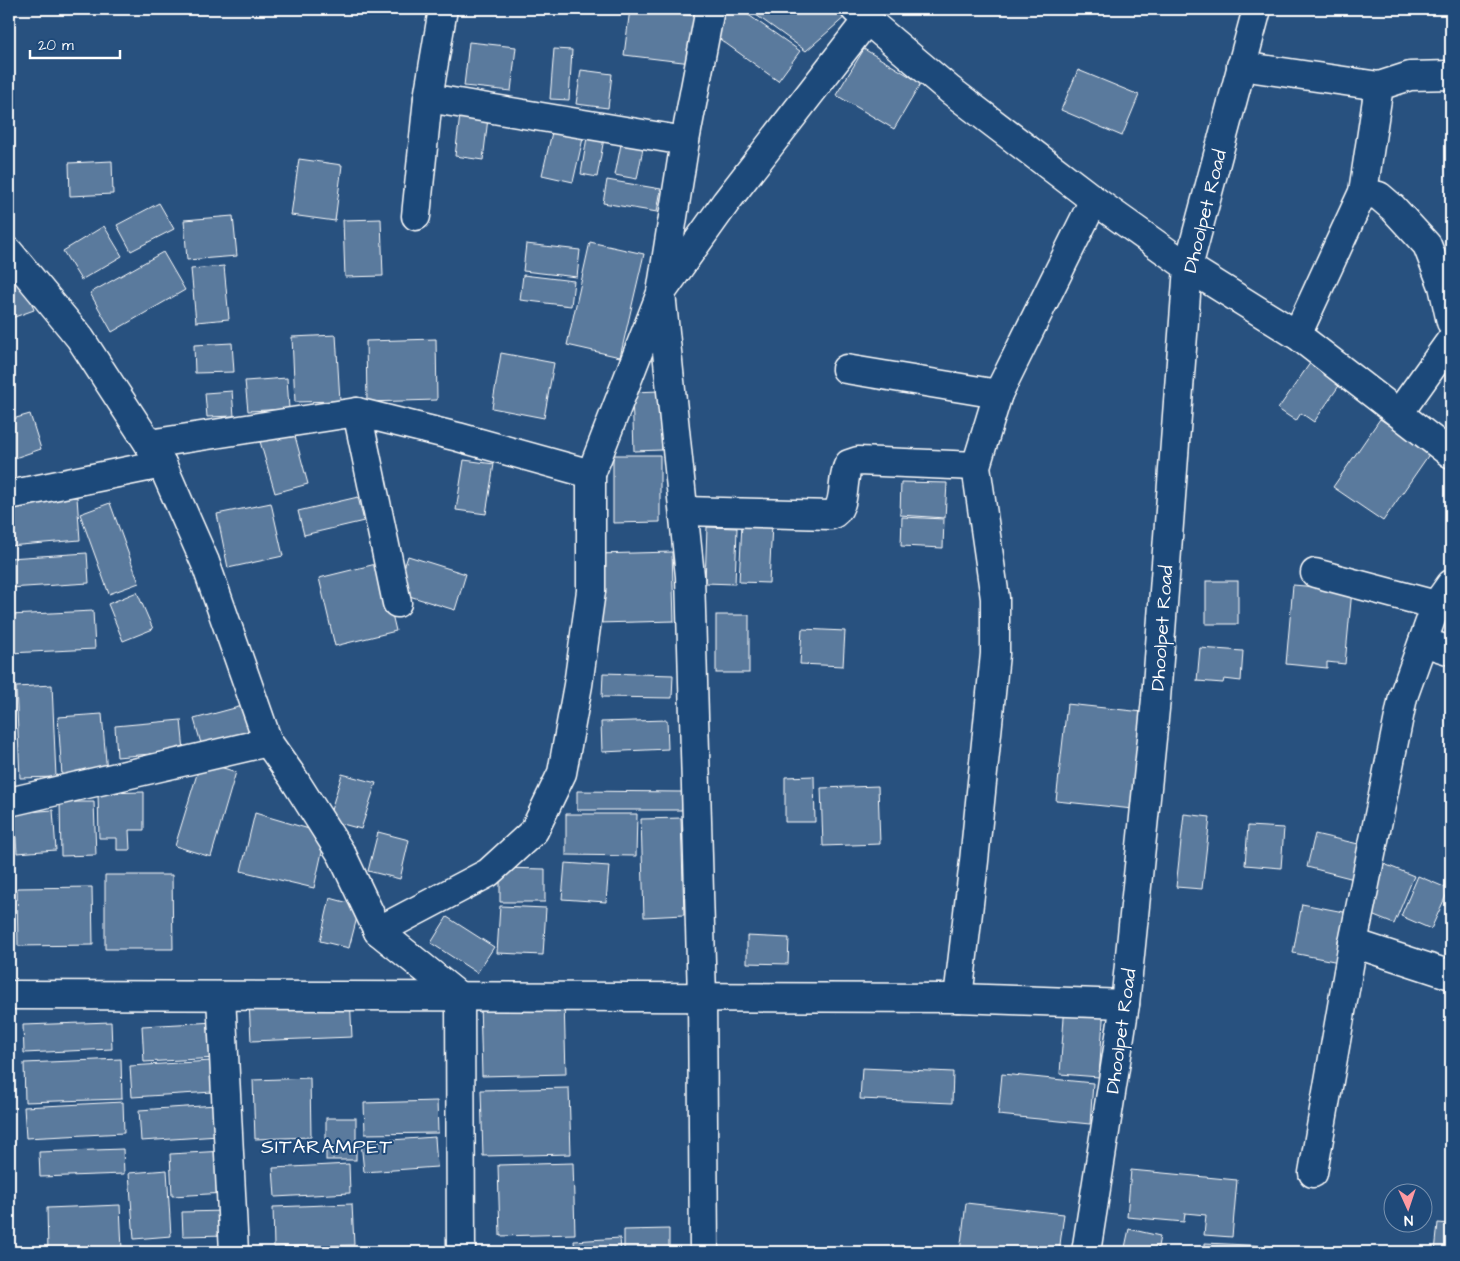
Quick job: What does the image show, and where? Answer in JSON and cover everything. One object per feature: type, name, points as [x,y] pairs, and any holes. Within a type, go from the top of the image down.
[{"type":"street","points":[[416,216],[428,98],[443,9]]},
{"type":"street","points":[[378,931],[488,873],[534,831],[562,773],[578,684],[591,591],[591,474],[661,292],[685,141],[710,9]]},
{"type":"street","name":"Dhoolpet Road","points":[[1086,1252],[1125,1004],[1156,699],[1188,267],[1257,9]]},
{"type":"street","points":[[704,1252],[702,997],[690,576],[661,292],[861,15],[950,90],[1094,200],[1188,267],[1297,334],[1451,454]]},
{"type":"street","points":[[1241,66],[1379,86],[1410,76],[1451,75]]},
{"type":"street","points":[[1297,334],[1363,192],[1379,86]]},
{"type":"street","points":[[428,98],[685,141]]},
{"type":"street","points":[[1363,192],[1379,196],[1393,208],[1427,246],[1443,286],[1451,322]]},
{"type":"street","points":[[958,998],[995,654],[995,598],[976,466],[998,394],[1094,200]]},
{"type":"street","points":[[9,252],[80,338],[156,454],[205,562],[268,742],[342,855],[378,931],[460,996]]},
{"type":"street","points":[[1399,414],[1451,340]]},
{"type":"street","points":[[846,369],[998,394]]},
{"type":"street","points":[[9,495],[156,454],[356,412],[458,437],[591,474]]},
{"type":"street","points":[[356,412],[397,603]]},
{"type":"street","points":[[684,512],[831,515],[837,512],[841,506],[844,472],[849,464],[858,461],[976,466]]},
{"type":"street","points":[[1313,1173],[1354,943],[1404,697],[1423,642],[1444,595],[1315,572]]},
{"type":"street","points":[[1423,642],[1451,651]]},
{"type":"street","points":[[9,802],[268,742]]},
{"type":"street","points":[[1354,943],[1451,975]]},
{"type":"street","points":[[9,995],[958,998],[1125,1004]]},
{"type":"street","points":[[222,996],[234,1252]]},
{"type":"street","points":[[460,996],[461,1252]]},
{"type":"building","points":[[630,9],[697,16],[691,63],[624,55]]},
{"type":"building","points":[[718,9],[740,9],[800,51],[778,81],[710,32]]},
{"type":"building","points":[[755,9],[839,9],[846,16],[806,51],[752,12]]},
{"type":"building","points":[[469,42],[516,47],[511,91],[464,86]]},
{"type":"building","points":[[554,49],[572,50],[569,100],[550,99]]},
{"type":"building","points":[[864,49],[921,83],[894,129],[836,95]]},
{"type":"building","points":[[581,70],[612,74],[608,108],[576,104]]},
{"type":"building","points":[[1078,70],[1139,95],[1122,136],[1061,110]]},
{"type":"building","points":[[461,107],[489,110],[483,160],[455,156]]},
{"type":"building","points":[[553,128],[584,134],[573,182],[542,175]]},
{"type":"building","points":[[588,131],[605,133],[597,177],[581,174]]},
{"type":"building","points":[[623,134],[645,138],[637,179],[615,175]]},
{"type":"building","points":[[299,159],[342,165],[335,221],[291,215]]},
{"type":"building","points":[[112,161],[113,194],[70,196],[69,163]]},
{"type":"building","points":[[607,180],[661,189],[657,212],[603,203]]},
{"type":"building","points":[[159,203],[174,229],[131,251],[117,225]]},
{"type":"building","points":[[233,216],[237,256],[187,260],[184,220]]},
{"type":"building","points":[[381,219],[383,276],[345,277],[343,220]]},
{"type":"building","points":[[104,226],[122,256],[81,280],[63,251]]},
{"type":"building","points":[[590,242],[644,254],[620,357],[567,345]]},
{"type":"building","points":[[526,244],[580,250],[577,277],[523,271]]},
{"type":"building","points":[[163,252],[185,290],[112,332],[90,293]]},
{"type":"building","points":[[224,266],[229,319],[196,322],[191,269]]},
{"type":"building","points":[[21,273],[34,310],[9,319],[9,277]]},
{"type":"building","points":[[523,275],[574,281],[571,306],[520,300]]},
{"type":"building","points":[[336,335],[340,401],[295,402],[292,337]]},
{"type":"building","points":[[436,339],[437,400],[367,402],[366,341]]},
{"type":"building","points":[[232,343],[234,372],[195,373],[194,345]]},
{"type":"building","points":[[501,353],[554,363],[544,418],[492,408]]},
{"type":"building","points":[[1315,356],[1345,377],[1314,422],[1301,413],[1296,421],[1278,409]]},
{"type":"building","points":[[287,378],[289,409],[248,411],[245,381]]},
{"type":"building","points":[[232,391],[234,416],[207,417],[205,393]]},
{"type":"building","points":[[660,391],[662,450],[634,451],[632,392]]},
{"type":"building","points":[[30,414],[41,449],[9,460],[9,420]]},
{"type":"building","points":[[1380,419],[1430,453],[1383,521],[1333,487]]},
{"type":"building","points":[[293,429],[308,484],[275,493],[259,438]]},
{"type":"building","points":[[613,455],[660,455],[660,522],[613,523]]},
{"type":"building","points":[[464,460],[494,464],[486,514],[456,510]]},
{"type":"building","points":[[901,482],[947,483],[945,518],[900,515]]},
{"type":"building","points":[[77,497],[80,540],[9,546],[9,503]]},
{"type":"building","points":[[358,497],[364,521],[304,535],[298,511]]},
{"type":"building","points":[[110,503],[139,583],[109,594],[80,514]]},
{"type":"building","points":[[271,503],[283,556],[228,568],[217,514]]},
{"type":"building","points":[[902,517],[944,519],[943,548],[901,546]]},
{"type":"building","points":[[742,523],[772,524],[769,583],[739,582]]},
{"type":"building","points":[[707,527],[737,528],[735,584],[705,583]]},
{"type":"building","points":[[672,552],[674,621],[598,623],[596,554]]},
{"type":"building","points":[[87,553],[89,583],[9,588],[9,558]]},
{"type":"building","points":[[408,556],[466,574],[455,610],[396,592]]},
{"type":"building","points":[[380,563],[396,631],[335,646],[319,578]]},
{"type":"building","points":[[1206,581],[1238,581],[1238,624],[1206,624]]},
{"type":"building","points":[[1293,585],[1352,590],[1345,664],[1327,662],[1327,668],[1286,664]]},
{"type":"building","points":[[137,592],[153,629],[123,641],[108,604]]},
{"type":"building","points":[[93,611],[95,649],[9,653],[9,615]]},
{"type":"building","points":[[716,615],[749,615],[749,673],[716,673]]},
{"type":"building","points":[[802,629],[845,631],[843,666],[800,664]]},
{"type":"building","points":[[1200,648],[1243,651],[1241,681],[1224,679],[1223,683],[1197,681]]},
{"type":"building","points":[[603,673],[673,675],[672,698],[602,697]]},
{"type":"building","points":[[52,685],[56,777],[20,778],[16,687]]},
{"type":"building","points":[[1067,704],[1143,712],[1133,809],[1056,801]]},
{"type":"building","points":[[246,705],[253,733],[202,747],[194,719]]},
{"type":"building","points":[[102,714],[107,773],[62,776],[58,717]]},
{"type":"building","points":[[181,720],[184,751],[117,757],[115,726]]},
{"type":"building","points":[[667,720],[668,749],[602,752],[601,722]]},
{"type":"building","points":[[201,761],[236,772],[211,857],[175,846]]},
{"type":"building","points":[[342,774],[376,783],[361,829],[328,820]]},
{"type":"building","points":[[814,776],[815,822],[785,822],[785,777]]},
{"type":"building","points":[[878,786],[880,844],[823,846],[821,788]]},
{"type":"building","points":[[577,791],[682,792],[682,810],[577,810]]},
{"type":"building","points":[[144,792],[144,830],[129,830],[130,850],[117,850],[117,838],[99,838],[98,793]]},
{"type":"building","points":[[60,802],[94,802],[96,855],[61,856]]},
{"type":"building","points":[[53,810],[56,850],[17,853],[14,813]]},
{"type":"building","points":[[255,813],[326,834],[314,888],[241,871]]},
{"type":"building","points":[[566,814],[637,814],[636,856],[566,855]]},
{"type":"building","points":[[1184,814],[1210,817],[1202,889],[1176,887]]},
{"type":"building","points":[[681,818],[684,915],[644,917],[641,819]]},
{"type":"building","points":[[1248,826],[1284,828],[1281,868],[1245,865]]},
{"type":"building","points":[[378,832],[409,840],[400,879],[368,871]]},
{"type":"building","points":[[1315,834],[1367,846],[1358,880],[1307,867]]},
{"type":"building","points":[[565,863],[609,866],[606,902],[562,899]]},
{"type":"building","points":[[1384,864],[1414,876],[1394,924],[1364,912]]},
{"type":"building","points":[[500,868],[545,869],[545,902],[500,902]]},
{"type":"building","points":[[105,875],[172,875],[173,949],[105,949]]},
{"type":"building","points":[[1418,876],[1449,889],[1431,929],[1401,916]]},
{"type":"building","points":[[92,887],[93,945],[18,946],[17,888]]},
{"type":"building","points":[[330,898],[360,906],[349,948],[320,941]]},
{"type":"building","points":[[1302,904],[1349,913],[1339,962],[1293,953]]},
{"type":"building","points":[[500,906],[546,908],[543,955],[497,953]]},
{"type":"building","points":[[447,917],[494,947],[477,973],[431,943]]},
{"type":"building","points":[[747,936],[789,938],[788,964],[747,963]]},
{"type":"building","points":[[350,996],[352,1037],[251,1041],[249,1001]]},
{"type":"building","points":[[564,1001],[566,1074],[482,1076],[480,1002]]},
{"type":"building","points":[[1065,1004],[1104,1006],[1099,1077],[1060,1074]]},
{"type":"building","points":[[111,1022],[112,1049],[24,1053],[23,1025]]},
{"type":"building","points":[[215,1022],[217,1058],[144,1062],[142,1026]]},
{"type":"building","points":[[121,1059],[122,1099],[25,1102],[24,1063]]},
{"type":"building","points":[[211,1061],[213,1092],[132,1097],[130,1066]]},
{"type":"building","points":[[862,1068],[953,1072],[952,1103],[860,1099]]},
{"type":"building","points":[[1002,1074],[1093,1083],[1090,1124],[998,1115]]},
{"type":"building","points":[[310,1078],[311,1137],[255,1139],[253,1080]]},
{"type":"building","points":[[569,1088],[571,1154],[483,1156],[481,1090]]},
{"type":"building","points":[[437,1101],[438,1133],[365,1134],[364,1103]]},
{"type":"building","points":[[123,1102],[124,1133],[26,1138],[24,1107]]},
{"type":"building","points":[[217,1105],[219,1136],[141,1141],[139,1110]]},
{"type":"building","points":[[326,1118],[356,1118],[356,1160],[326,1160]]},
{"type":"building","points":[[435,1137],[437,1167],[364,1172],[361,1142]]},
{"type":"building","points":[[123,1149],[124,1174],[40,1177],[39,1152]]},
{"type":"building","points":[[224,1151],[226,1193],[172,1196],[170,1154]]},
{"type":"building","points":[[573,1163],[575,1234],[500,1236],[498,1165]]},
{"type":"building","points":[[349,1164],[350,1193],[275,1197],[273,1168]]},
{"type":"building","points":[[167,1170],[171,1236],[134,1239],[129,1173]]},
{"type":"building","points":[[1131,1170],[1237,1180],[1232,1237],[1204,1235],[1206,1215],[1185,1213],[1184,1222],[1127,1217]]},
{"type":"building","points":[[966,1203],[1064,1214],[1059,1252],[960,1252]]},
{"type":"building","points":[[352,1204],[354,1245],[274,1247],[273,1207]]},
{"type":"building","points":[[120,1205],[122,1250],[48,1252],[47,1208]]},
{"type":"building","points":[[227,1211],[227,1235],[183,1236],[182,1212]]},
{"type":"building","points":[[1438,1223],[1451,1224],[1451,1252],[1435,1252]]},
{"type":"building","points":[[669,1229],[669,1252],[624,1252],[624,1230]]},
{"type":"building","points":[[1129,1229],[1160,1236],[1157,1252],[1124,1252]]},
{"type":"building","points":[[620,1238],[621,1252],[575,1252],[574,1241]]},
{"type":"building","points":[[1205,1243],[1269,1246],[1269,1252],[1205,1252]]},
{"type":"district","name":"SITARAMPET","points":[[327,1146]]}]
